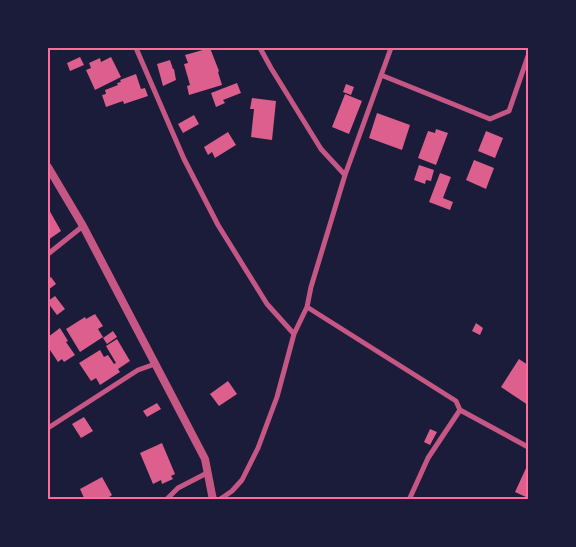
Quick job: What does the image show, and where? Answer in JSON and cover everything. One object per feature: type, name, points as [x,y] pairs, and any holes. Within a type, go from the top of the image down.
[{"type":"street","points":[[136,48],[184,159],[218,224],[267,304],[294,334]]},
{"type":"street","points":[[260,48],[321,148],[345,175]]},
{"type":"street","points":[[219,500],[232,491],[242,480],[258,448],[277,397],[294,334],[307,308],[311,288],[345,175],[391,48]]},
{"type":"street","points":[[381,75],[490,119],[509,111],[528,56]]},
{"type":"street","points":[[48,168],[83,226],[205,459],[214,500]]},
{"type":"street","points":[[48,254],[83,226]]},
{"type":"street","points":[[307,308],[456,401],[460,410],[528,447]]},
{"type":"street","points":[[48,428],[138,370],[155,364]]},
{"type":"street","points":[[409,500],[428,458],[460,410]]},
{"type":"street","points":[[166,500],[178,488],[207,473]]},
{"type":"building","points":[[210,48],[222,85],[189,95],[187,86],[190,85],[184,64],[188,63],[185,55]]},
{"type":"building","points":[[80,57],[84,65],[70,71],[67,63]]},
{"type":"building","points":[[111,57],[121,77],[95,90],[86,70],[91,68],[89,63],[100,58],[101,62]]},
{"type":"building","points":[[170,60],[176,80],[163,86],[157,64]]},
{"type":"building","points":[[136,74],[141,89],[145,88],[148,96],[124,104],[123,101],[106,107],[102,95],[106,94],[105,90],[118,85],[117,83],[121,82],[120,80]]},
{"type":"building","points":[[237,83],[241,93],[223,100],[225,103],[216,107],[211,93]]},
{"type":"building","points":[[346,84],[354,87],[351,95],[343,92]]},
{"type":"building","points":[[345,94],[362,101],[349,134],[332,127]]},
{"type":"building","points":[[252,98],[276,101],[272,140],[251,137],[254,109],[250,109]]},
{"type":"building","points":[[377,113],[410,125],[402,150],[369,138]]},
{"type":"building","points":[[194,115],[199,124],[183,133],[178,124]]},
{"type":"building","points":[[436,129],[448,133],[436,165],[418,158],[428,131],[435,133]]},
{"type":"building","points":[[486,131],[503,138],[495,158],[478,151]]},
{"type":"building","points":[[228,132],[236,145],[215,158],[212,152],[208,155],[204,147]]},
{"type":"building","points":[[474,160],[494,168],[486,189],[466,180]]},
{"type":"building","points":[[419,165],[434,170],[431,181],[426,180],[425,184],[414,180]]},
{"type":"building","points":[[440,173],[451,177],[443,198],[453,202],[450,210],[429,202]]},
{"type":"building","points":[[48,208],[61,231],[48,240]]},
{"type":"building","points":[[51,277],[56,284],[48,290],[48,279]]},
{"type":"building","points":[[55,296],[65,309],[57,315],[48,303]]},
{"type":"building","points":[[95,314],[103,326],[98,329],[103,337],[80,352],[66,329],[85,317],[86,319]]},
{"type":"building","points":[[476,323],[483,328],[480,335],[472,331]]},
{"type":"building","points":[[60,328],[68,341],[66,342],[75,355],[64,362],[62,359],[58,362],[48,347],[48,337]]},
{"type":"building","points":[[113,331],[117,337],[107,344],[103,338]]},
{"type":"building","points":[[117,339],[130,361],[118,369],[120,372],[100,385],[96,378],[91,381],[79,363],[100,350],[104,357],[108,355],[114,364],[116,363],[106,346]]},
{"type":"building","points":[[519,359],[528,365],[528,405],[501,387]]},
{"type":"building","points":[[228,381],[237,394],[219,406],[210,394]]},
{"type":"building","points":[[157,403],[161,409],[147,417],[143,411]]},
{"type":"building","points":[[84,417],[93,431],[81,438],[72,424]]},
{"type":"building","points":[[430,429],[437,432],[430,445],[424,442]]},
{"type":"building","points":[[162,443],[175,474],[171,476],[173,479],[162,484],[161,480],[153,484],[140,453]]},
{"type":"building","points":[[528,467],[528,498],[515,492]]},
{"type":"building","points":[[102,477],[112,495],[105,500],[85,500],[80,489]]}]
